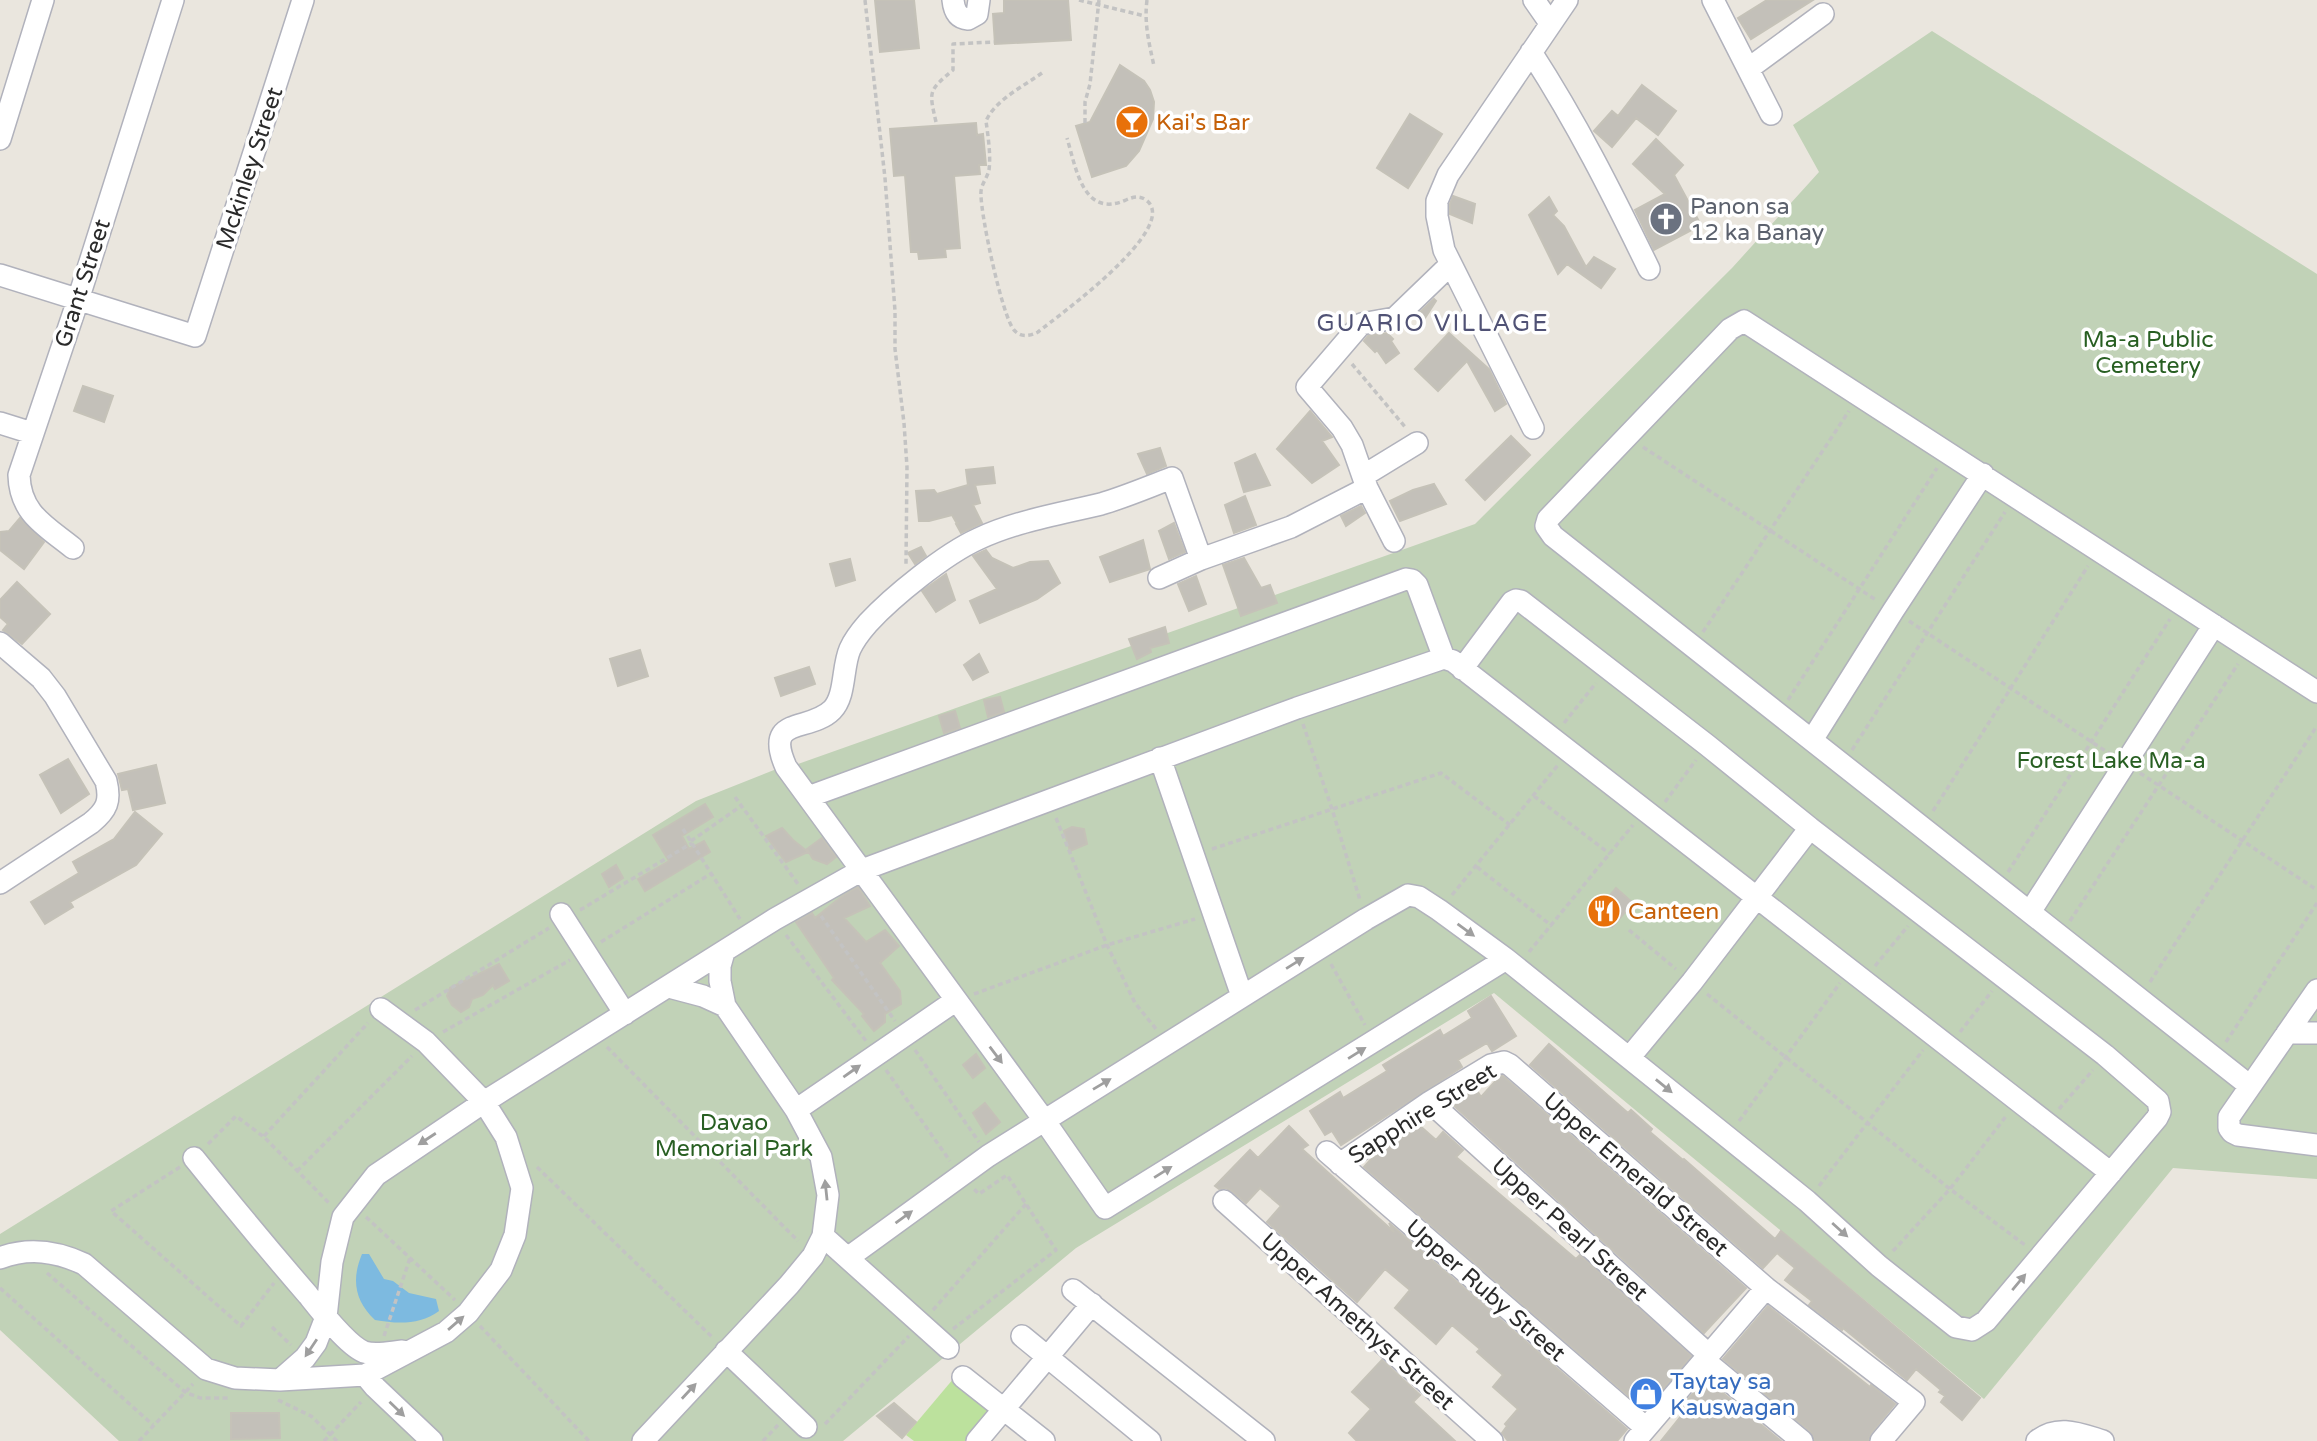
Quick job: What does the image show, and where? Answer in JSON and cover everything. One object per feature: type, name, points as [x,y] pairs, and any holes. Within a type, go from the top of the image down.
[{"type":"street","points":[[0,139],[43,0]]},
{"type":"street","name":"Grant Street","points":[[73,548],[37,519],[22,499],[19,475],[78,300],[173,0]]},
{"type":"street","name":"Mckinley Street","points":[[78,300],[195,336],[303,0]]},
{"type":"street","points":[[953,0],[956,12],[968,19],[977,14],[979,0]]},
{"type":"street","points":[[1534,0],[1550,23]]},
{"type":"street","points":[[1534,428],[1450,265],[1439,233],[1437,216],[1441,188],[1486,117],[1567,0]]},
{"type":"street","points":[[1713,0],[1771,114]]},
{"type":"street","points":[[1748,69],[1823,15]]},
{"type":"street","points":[[1531,52],[1600,166],[1649,269]]},
{"type":"street","points":[[1394,541],[1365,482],[1352,444],[1307,387],[1361,324],[1395,318],[1450,265]]},
{"type":"street","points":[[0,275],[78,300]]},
{"type":"street","points":[[2250,1086],[1553,536],[1546,526],[1552,513],[1626,436],[1730,329],[1744,321],[2317,692]]},
{"type":"street","points":[[0,423],[32,433]]},
{"type":"street","points":[[1159,578],[1202,559],[1291,527],[1365,482],[1417,443]]},
{"type":"street","points":[[1812,740],[1983,474]]},
{"type":"street","points":[[1202,559],[1171,478],[1104,503],[980,538],[956,552],[883,608],[859,633],[850,649],[838,701],[833,710],[793,726],[780,738],[780,753],[786,767],[1044,1120],[1105,1208],[1374,1042],[1511,963]]},
{"type":"street","points":[[808,797],[1406,579],[1412,580],[1417,585],[1453,664],[2111,1173]]},
{"type":"street","points":[[280,1380],[305,1358],[316,1343],[326,1317],[332,1262],[342,1217],[376,1175],[593,1033],[775,919],[863,870],[1297,708],[1453,664],[1516,600],[1521,601],[2105,1055],[2154,1095],[2160,1106],[2157,1118],[1986,1321],[1972,1330],[1956,1327],[1880,1266],[1807,1201],[1511,963],[1439,910],[1419,897],[1408,895],[988,1156],[849,1257]]},
{"type":"street","points":[[2030,912],[2214,625]]},
{"type":"street","points":[[0,643],[41,678],[55,696],[107,781],[109,792],[108,804],[102,814],[91,823],[3,875]]},
{"type":"street","points":[[1160,758],[1242,996]]},
{"type":"street","points":[[1629,1058],[1692,982],[1810,828]]},
{"type":"street","points":[[563,916],[625,1014]]},
{"type":"street","points":[[643,1441],[789,1284],[813,1256],[824,1236],[828,1195],[821,1157],[796,1110],[725,1006],[720,981],[724,952]]},
{"type":"street","points":[[669,987],[703,996],[725,1006]]},
{"type":"street","points":[[2317,990],[2229,1116],[2229,1128],[2232,1132],[2317,1145]]},
{"type":"street","points":[[796,1110],[955,1001]]},
{"type":"street","points":[[0,1258],[22,1251],[48,1252],[68,1256],[84,1264],[206,1369],[235,1378],[370,1381],[414,1350],[446,1332],[468,1313],[501,1270],[515,1235],[522,1188],[506,1137],[484,1102],[426,1042],[390,1014]]},
{"type":"street","points":[[2287,1033],[2317,1033]]},
{"type":"street","name":"Sapphire Street","points":[[1334,1158],[1492,1065],[1504,1062]]},
{"type":"street","name":"Upper Emerald Street","points":[[1504,1062],[1516,1069],[1766,1288],[1914,1402],[1881,1441]]},
{"type":"street","name":"Upper Pearl Street","points":[[1430,1102],[1706,1358],[1802,1441]]},
{"type":"street","points":[[194,1158],[285,1269],[351,1342],[364,1352],[378,1354],[414,1350]]},
{"type":"street","name":"Upper Ruby Street","points":[[1334,1158],[1642,1436]]},
{"type":"street","name":"Upper Amethyst Street","points":[[1224,1201],[1483,1438]]},
{"type":"street","points":[[824,1236],[944,1344]]},
{"type":"street","points":[[1642,1436],[1766,1288]]},
{"type":"street","points":[[1073,1290],[1261,1440]]},
{"type":"street","points":[[976,1441],[1091,1304]]},
{"type":"street","points":[[1022,1336],[1150,1441]]},
{"type":"street","points":[[726,1351],[806,1427]]},
{"type":"street","points":[[963,1377],[1044,1441]]},
{"type":"street","points":[[370,1381],[432,1441]]},
{"type":"street","points":[[2037,1441],[2055,1431],[2072,1431],[2102,1441]]},
{"type":"path","points":[[865,0],[886,178],[896,361],[907,467],[905,590]]},
{"type":"path","points":[[1079,0],[1145,16]]},
{"type":"path","points":[[1085,124],[1085,102],[1090,84],[1099,0]]},
{"type":"path","points":[[1147,0],[1145,16],[1154,66]]},
{"type":"path","points":[[936,122],[931,93],[953,70],[953,44],[995,41]]},
{"type":"path","points":[[1042,73],[989,114],[986,121],[989,163],[981,191],[995,272],[1006,314],[1013,328],[1024,336],[1038,332],[1093,288],[1135,249],[1152,222],[1153,212],[1144,198],[1138,196],[1117,205],[1107,205],[1092,199],[1080,181],[1067,138]]},
{"type":"path","points":[[1338,350],[1380,395],[1417,443]]},
{"type":"path","points":[[1694,647],[1860,394]]},
{"type":"path","points":[[1626,436],[2317,890]]},
{"type":"path","points":[[1779,714],[1948,452]]},
{"type":"path","points":[[1842,764],[2016,496]]},
{"type":"path","points":[[1922,827],[2099,550]]},
{"type":"path","points":[[1999,887],[2180,603]]},
{"type":"path","points":[[2061,936],[2248,647]]},
{"type":"path","points":[[1439,910],[1534,796],[1560,745],[1607,668]]},
{"type":"path","points":[[1297,708],[1366,919]]},
{"type":"path","points":[[2139,998],[2317,726]]},
{"type":"path","points":[[1511,963],[1552,926],[1610,854],[1649,814],[1707,745]]},
{"type":"path","points":[[1194,856],[1441,773],[1510,825]]},
{"type":"path","points":[[1534,796],[1610,854]]},
{"type":"path","points":[[734,797],[809,899],[988,1156]]},
{"type":"path","points":[[1050,800],[1107,945],[1135,1003],[1169,1044]]},
{"type":"path","points":[[264,1137],[390,1014],[692,842],[741,806]]},
{"type":"path","points":[[683,829],[750,936]]},
{"type":"path","points":[[1476,866],[1552,926]]},
{"type":"path","points":[[297,1171],[426,1042],[585,951],[712,873]]},
{"type":"path","points":[[2215,1058],[2317,903]]},
{"type":"path","points":[[1727,1137],[1786,1057],[1856,976],[1919,912]]},
{"type":"path","points":[[955,1001],[1107,945],[1214,914]]},
{"type":"path","points":[[775,919],[876,1055],[960,1176],[979,1194],[1007,1175],[1056,1250],[944,1344]]},
{"type":"path","points":[[1629,930],[1950,1189],[2040,1257]]},
{"type":"path","points":[[1321,947],[1374,1042]]},
{"type":"path","points":[[1807,1201],[1868,1123],[2002,977]]},
{"type":"path","points":[[593,1033],[813,1256]]},
{"type":"path","points":[[2047,1124],[2105,1055]]},
{"type":"path","points":[[1880,1266],[1950,1189],[2017,1101]]},
{"type":"path","points":[[285,1269],[241,1326],[111,1210],[194,1158],[236,1116],[264,1137],[342,1217]]},
{"type":"path","points":[[536,1166],[726,1351]]},
{"type":"path","points":[[384,1232],[468,1313],[589,1441]]},
{"type":"path","points":[[387,1326],[410,1258]]},
{"type":"path","points":[[0,1288],[153,1425]]},
{"type":"path","points":[[272,1327],[305,1358]]},
{"type":"path","points":[[139,1441],[206,1369]]},
{"type":"path","points":[[324,1441],[370,1381]]},
{"type":"green space","name":"Davao Memorial Park","points":[[1932,31],[2317,274],[2317,1179],[2173,1168],[1984,1399],[1494,993],[1076,1248],[843,1441],[119,1441],[0,1330],[0,1234],[696,801],[774,770],[798,764],[1475,524],[1732,268],[1819,172],[1793,125]]},
{"type":"green space","points":[[954,1378],[994,1412],[969,1441],[914,1441],[906,1435]]},
{"type":"water","points":[[362,1254],[369,1254],[384,1279],[393,1281],[409,1293],[436,1299],[439,1311],[424,1319],[408,1322],[375,1320],[363,1305],[357,1290],[357,1273]]},
{"type":"building","points":[[875,0],[914,0],[919,48],[880,52]]},
{"type":"building","points":[[1004,0],[1068,0],[1071,40],[995,44],[993,14],[1004,13]]},
{"type":"building","points":[[1767,0],[1813,0],[1751,39],[1738,18]]},
{"type":"building","points":[[1120,65],[1144,81],[1150,90],[1154,102],[1153,119],[1139,151],[1126,166],[1092,177],[1076,126],[1090,122]]},
{"type":"building","points":[[1642,85],[1676,111],[1658,135],[1636,118],[1612,147],[1594,131],[1612,111],[1618,116]]},
{"type":"building","points":[[1410,114],[1442,134],[1408,188],[1377,168]]},
{"type":"building","points":[[976,123],[977,135],[983,134],[986,165],[979,165],[980,174],[954,176],[960,248],[945,249],[946,257],[919,259],[918,252],[911,252],[905,175],[894,176],[890,129]]},
{"type":"building","name":"Panon sa 12 ka Banay","points":[[1656,139],[1683,165],[1674,175],[1701,225],[1654,250],[1635,210],[1665,194],[1633,164]]},
{"type":"building","points":[[1453,196],[1475,204],[1472,223],[1450,214]]},
{"type":"building","points":[[1549,197],[1557,211],[1553,215],[1564,226],[1586,267],[1594,257],[1615,269],[1601,288],[1567,264],[1558,274],[1529,215]]},
{"type":"building","points":[[1434,299],[1436,301],[1423,321],[1416,316]]},
{"type":"building","points":[[1387,333],[1399,353],[1386,363],[1377,350],[1375,352],[1364,341],[1368,336]]},
{"type":"building","points":[[1449,333],[1489,369],[1506,404],[1495,411],[1467,361],[1438,391],[1415,369]]},
{"type":"building","points":[[83,386],[113,396],[104,422],[74,411]]},
{"type":"building","points":[[1310,411],[1332,437],[1322,441],[1339,465],[1312,483],[1277,449]]},
{"type":"building","points":[[1511,436],[1530,455],[1485,500],[1466,480]]},
{"type":"building","points":[[1160,448],[1166,466],[1147,474],[1138,454]]},
{"type":"building","points":[[1255,454],[1270,485],[1244,492],[1235,463]]},
{"type":"building","points":[[993,467],[995,483],[975,485],[980,503],[973,505],[982,523],[961,533],[952,515],[919,521],[916,491],[934,490],[937,494],[968,485],[966,470]]},
{"type":"building","points":[[1434,484],[1446,504],[1400,521],[1390,501]]},
{"type":"building","points":[[1245,496],[1256,525],[1234,533],[1225,505]]},
{"type":"building","points":[[1361,506],[1365,513],[1346,526],[1341,516]]},
{"type":"building","points":[[20,518],[44,542],[24,569],[0,550],[0,532],[9,531]]},
{"type":"building","points":[[1174,523],[1185,552],[1169,559],[1159,531]]},
{"type":"building","points":[[1143,540],[1150,569],[1110,582],[1100,557]]},
{"type":"building","points":[[921,547],[926,556],[915,564],[908,553]]},
{"type":"building","points":[[986,550],[992,558],[1013,568],[1030,562],[1048,561],[1060,583],[1037,599],[980,623],[970,601],[997,589],[973,556]]},
{"type":"building","points":[[1244,558],[1261,588],[1270,585],[1277,603],[1241,616],[1223,565]]},
{"type":"building","points":[[850,559],[855,580],[836,586],[830,564]]},
{"type":"building","points":[[946,574],[955,600],[936,612],[922,591]]},
{"type":"building","points":[[1196,576],[1206,604],[1189,611],[1178,584]]},
{"type":"building","points":[[17,582],[50,614],[22,644],[3,630],[8,624],[0,617],[0,600]]},
{"type":"building","points":[[1165,627],[1169,643],[1150,648],[1151,652],[1137,659],[1129,639]]},
{"type":"building","points":[[640,650],[648,676],[618,686],[610,659]]},
{"type":"building","points":[[979,654],[988,672],[973,680],[964,665]]},
{"type":"building","points":[[809,667],[815,684],[781,696],[775,678]]},
{"type":"building","points":[[1000,697],[1004,712],[988,717],[984,700]]},
{"type":"building","points":[[955,711],[960,728],[944,733],[939,716]]},
{"type":"building","points":[[68,759],[89,794],[61,813],[40,775]]},
{"type":"building","points":[[156,765],[165,803],[133,810],[128,789],[122,790],[118,774]]},
{"type":"building","points":[[705,804],[713,817],[682,836],[689,849],[704,841],[710,852],[645,891],[638,879],[669,861],[653,835]]},
{"type":"building","points":[[135,812],[162,834],[136,865],[70,902],[73,907],[45,924],[31,902],[79,873],[73,862],[114,839]]},
{"type":"building","points":[[1072,827],[1084,829],[1087,844],[1070,851],[1064,831]]},
{"type":"building","points":[[782,828],[808,852],[786,862],[766,836]]},
{"type":"building","points":[[822,838],[836,857],[827,864],[813,859],[807,849]]},
{"type":"building","points":[[616,865],[623,878],[609,887],[602,874]]},
{"type":"building","points":[[858,887],[870,906],[844,918],[866,942],[885,930],[899,946],[880,963],[900,991],[901,1004],[885,1014],[885,1022],[874,1031],[862,1016],[864,1014],[832,980],[834,978],[796,922],[812,913],[815,918]]},
{"type":"building","points":[[1616,888],[1633,903],[1612,927],[1595,913]]},
{"type":"building","points":[[499,964],[509,981],[495,989],[493,985],[483,995],[472,999],[469,1007],[461,1012],[452,1005],[447,996],[450,988]]},
{"type":"building","points":[[1491,996],[1516,1036],[1492,1051],[1487,1043],[1458,1060],[1462,1067],[1341,1145],[1332,1131],[1325,1135],[1310,1111],[1340,1092],[1343,1098],[1387,1071],[1383,1065],[1440,1030],[1443,1036],[1472,1018],[1468,1011]]},
{"type":"building","points":[[1549,1044],[1628,1113],[1631,1110],[1652,1129],[1650,1132],[1775,1239],[1781,1231],[1980,1398],[1962,1420],[1941,1402],[1945,1396],[1939,1392],[1941,1390],[1916,1369],[1907,1380],[1843,1328],[1842,1330],[1809,1305],[1812,1301],[1785,1280],[1795,1268],[1777,1253],[1763,1268],[1530,1065]]},
{"type":"building","points":[[976,1054],[985,1068],[973,1078],[963,1065]]},
{"type":"building","points":[[1500,1076],[1746,1288],[1704,1333],[1452,1104],[1476,1089],[1481,1097]]},
{"type":"building","points":[[985,1103],[1000,1122],[986,1134],[973,1113]]},
{"type":"building","points":[[1419,1125],[1436,1140],[1443,1132],[1463,1150],[1456,1157],[1576,1259],[1580,1255],[1691,1356],[1645,1410],[1364,1167],[1373,1157]]},
{"type":"building","points":[[1289,1126],[1308,1145],[1302,1149],[1394,1232],[1389,1223],[1627,1429],[1617,1441],[1508,1441],[1502,1433],[1507,1426],[1505,1424],[1518,1409],[1493,1387],[1503,1375],[1477,1352],[1480,1349],[1452,1325],[1436,1344],[1395,1308],[1410,1290],[1385,1269],[1357,1302],[1267,1222],[1281,1206],[1260,1188],[1246,1203],[1232,1191],[1215,1186],[1250,1150],[1258,1158]]},
{"type":"building","points":[[1768,1306],[1895,1404],[1871,1433],[1868,1441],[1815,1441],[1810,1431],[1723,1359]]},
{"type":"building","points":[[1382,1360],[1420,1395],[1413,1402],[1455,1441],[1357,1441],[1349,1433],[1371,1409],[1352,1392]]},
{"type":"building","points":[[1706,1379],[1781,1441],[1661,1441],[1686,1410],[1682,1406]]},
{"type":"building","points":[[894,1403],[916,1422],[902,1438],[877,1416]]},
{"type":"building","points":[[231,1413],[279,1413],[280,1438],[231,1439]]},
{"type":"place","name":"Kai's Bar","points":[[1132,122]]},
{"type":"place","name":"Panon sa 12 ka Banay","points":[[1666,219]]},
{"type":"place","name":"Canteen","points":[[1604,911]]},
{"type":"place","name":"Taytay sa Kauswagan","points":[[1646,1394]]},
{"type":"district","name":"GUARIO VILLAGE","points":[[1433,323]]},
{"type":"park label","name":"Ma-a Public Cemetery","points":[[2148,352]]},
{"type":"park label","name":"Forest Lake Ma-a","points":[[2111,760]]}]
